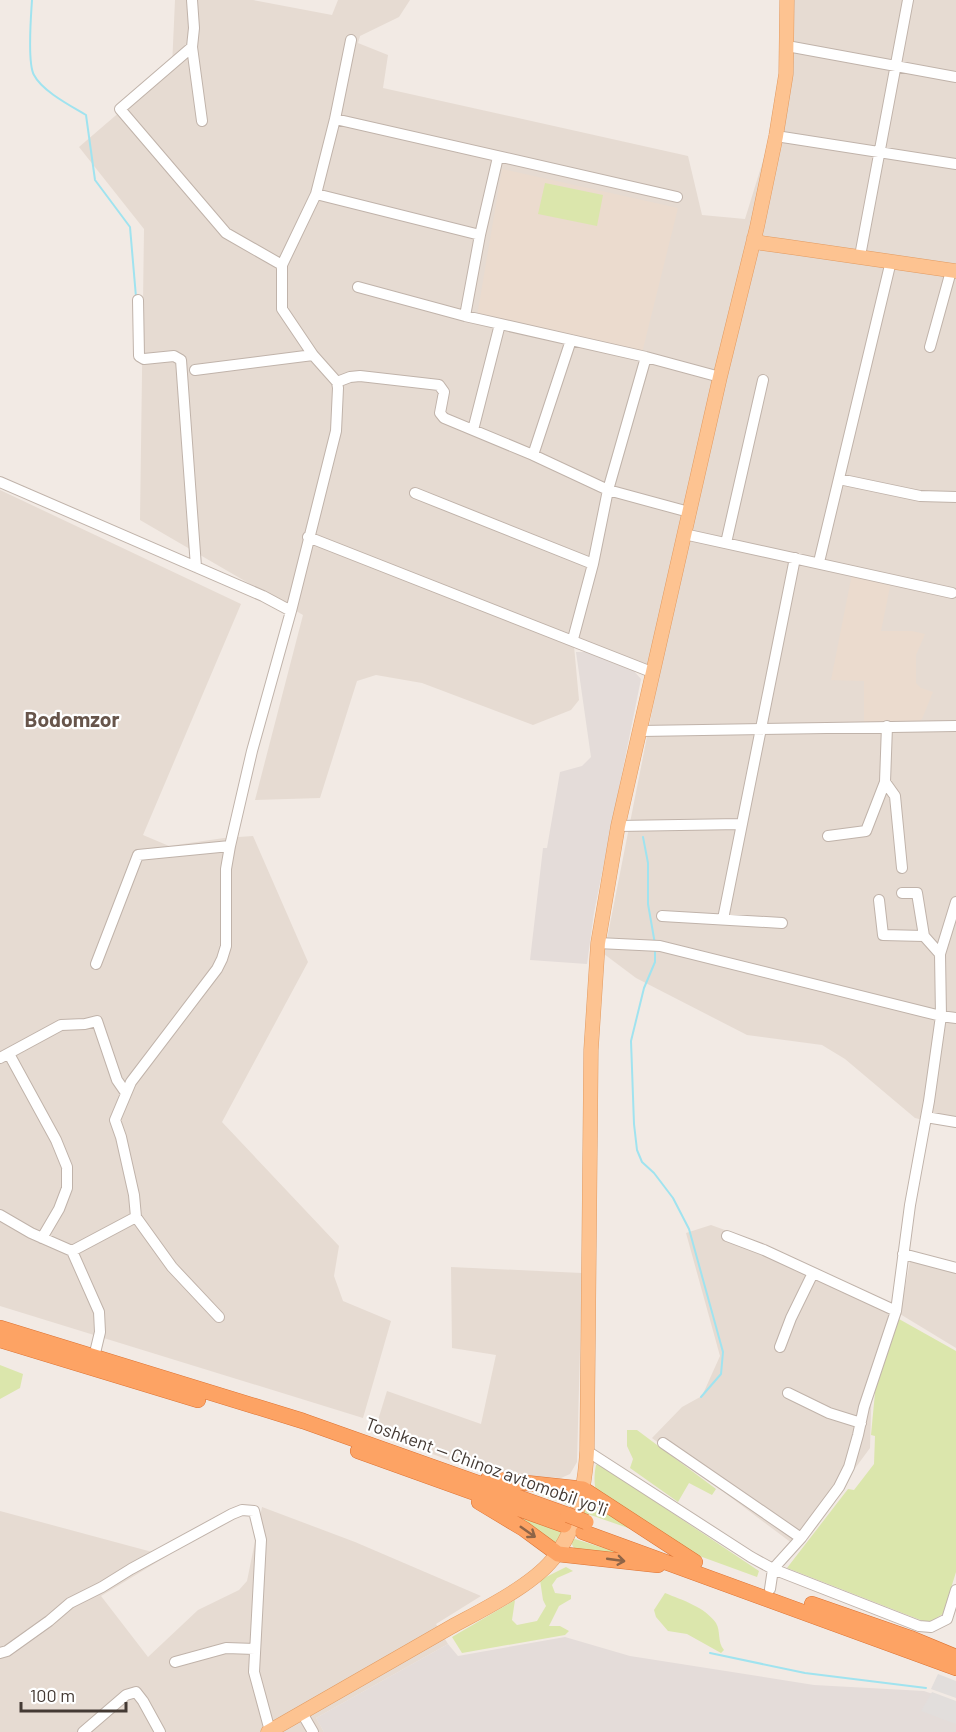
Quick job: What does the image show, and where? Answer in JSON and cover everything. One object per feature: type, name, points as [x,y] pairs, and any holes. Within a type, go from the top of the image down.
[{"type":"highway","name":"Toshkent — Chinoz avtomobil yoʻli","points":[[0,1328],[303,1421],[442,1475],[693,1566],[956,1668]]},
{"type":"highway","name":"Toshkent — Chinoz avtomobil yoʻli","points":[[0,1340],[442,1475]]},
{"type":"highway","points":[[442,1475],[583,1489],[693,1566]]},
{"type":"highway","points":[[442,1475],[562,1555],[693,1566]]},
{"type":"highway","name":"Toshkent — Chinoz avtomobil yoʻli","points":[[693,1566],[914,1632],[956,1657]]},
{"type":"main road","points":[[269,1731],[495,1602],[562,1555],[583,1489],[587,1451],[591,1050],[598,943],[618,826],[776,136],[786,74],[787,0]]},
{"type":"main road","points":[[754,238],[762,237],[846,250],[860,256]]},
{"type":"main road","points":[[754,238],[761,243],[953,271]]},
{"type":"main road","points":[[748,266],[765,251],[783,246]]},
{"type":"street","points":[[192,0],[194,28],[192,47],[202,121]]},
{"type":"street","points":[[860,256],[908,0]]},
{"type":"street","points":[[219,1317],[172,1267],[136,1217],[134,1195],[116,1120],[131,1082],[217,969],[226,946],[226,869],[230,846],[252,751],[291,611],[336,431],[337,382],[313,354],[282,309],[282,265],[316,194],[335,119],[351,40]]},
{"type":"street","points":[[787,46],[956,77]]},
{"type":"street","points":[[192,47],[120,109],[226,233],[282,265]]},
{"type":"street","points":[[335,119],[677,197]]},
{"type":"street","points":[[776,136],[956,164]]},
{"type":"street","points":[[465,316],[498,157]]},
{"type":"street","points":[[316,194],[480,235]]},
{"type":"street","points":[[819,562],[891,261]]},
{"type":"street","points":[[930,347],[953,271]]},
{"type":"street","points":[[358,287],[465,316],[646,357],[720,377]]},
{"type":"street","points":[[138,300],[139,356],[144,359],[174,356],[181,360],[196,567]]},
{"type":"street","points":[[473,430],[500,324]]},
{"type":"street","points":[[534,455],[571,340]]},
{"type":"street","points":[[195,370],[313,354]]},
{"type":"street","points":[[573,639],[593,564],[608,490],[646,357]]},
{"type":"street","points":[[337,382],[360,375],[439,385],[444,392],[441,416],[534,455],[608,490],[689,512]]},
{"type":"street","points":[[726,543],[763,380]]},
{"type":"street","points":[[839,479],[920,496],[956,497]]},
{"type":"street","points":[[0,482],[263,596],[291,611]]},
{"type":"street","points":[[415,493],[593,564]]},
{"type":"street","points":[[684,534],[952,593]]},
{"type":"street","points":[[308,537],[573,639],[654,673]]},
{"type":"street","points":[[723,919],[795,558]]},
{"type":"street","points":[[828,836],[866,831],[885,782],[887,726]]},
{"type":"street","points":[[641,731],[956,726]]},
{"type":"street","points":[[885,782],[895,795],[902,868]]},
{"type":"street","points":[[618,826],[741,824]]},
{"type":"street","points":[[96,964],[138,855],[230,846]]},
{"type":"street","points":[[902,893],[917,893],[924,936],[940,954]]},
{"type":"street","points":[[879,900],[883,935],[924,936]]},
{"type":"street","points":[[770,1589],[773,1569],[801,1538],[838,1487],[849,1467],[864,1407],[896,1311],[941,1016],[940,954],[956,902]]},
{"type":"street","points":[[662,916],[782,923]]},
{"type":"street","points":[[598,943],[660,946],[956,1018]]},
{"type":"street","points":[[42,1238],[59,1209],[67,1188],[68,1167],[56,1140],[4,1056],[61,1025],[97,1021],[117,1080],[126,1093]]},
{"type":"street","points":[[926,1117],[956,1122]]},
{"type":"street","points":[[0,1215],[72,1251],[99,1312],[100,1332],[94,1357]]},
{"type":"street","points":[[72,1251],[136,1217]]},
{"type":"street","points":[[727,1236],[764,1250],[896,1311]]},
{"type":"street","points":[[903,1254],[956,1268]]},
{"type":"street","points":[[780,1347],[813,1273]]},
{"type":"street","points":[[788,1393],[829,1413],[861,1423]]},
{"type":"street","points":[[663,1443],[801,1538]]},
{"type":"street","points":[[587,1451],[773,1569],[914,1632],[947,1619],[953,1609],[956,1590]]},
{"type":"street","points":[[0,1653],[7,1651],[70,1603],[242,1510],[254,1510],[261,1540],[254,1672],[269,1731]]},
{"type":"street","points":[[175,1662],[226,1648],[255,1649]]},
{"type":"street","points":[[83,1732],[126,1695],[136,1692],[144,1701],[160,1732]]},
{"type":"street","points":[[302,1713],[313,1732]]},
{"type":"shaded area","points":[[175,0],[253,0],[332,15],[338,0],[410,0],[399,17],[360,36],[358,43],[388,55],[383,88],[688,156],[702,215],[745,219],[788,80],[794,36],[792,0],[956,0],[956,1128],[915,1118],[845,1059],[822,1045],[747,1035],[636,978],[604,954],[659,676],[574,646],[579,700],[571,710],[533,725],[422,683],[376,675],[357,681],[320,798],[255,800],[303,615],[140,520],[144,229],[79,147],[172,67]]},
{"type":"shaded area","points":[[502,169],[678,208],[642,353],[477,316]]},
{"type":"shaded area","points":[[0,490],[241,604],[143,835],[169,846],[253,836],[308,962],[222,1122],[339,1246],[334,1276],[343,1301],[391,1321],[363,1418],[0,1306]]},
{"type":"shaded area","points":[[852,574],[891,582],[881,631],[912,631],[925,634],[916,655],[916,683],[921,688],[933,692],[922,719],[917,723],[864,723],[864,681],[831,680]]},
{"type":"shaded area","points":[[576,652],[586,652],[632,669],[641,679],[594,913],[587,964],[530,960],[543,848],[547,848],[560,772],[582,766],[591,757]]},
{"type":"shaded area","points":[[711,1225],[736,1234],[898,1309],[872,1379],[870,1448],[797,1547],[652,1438],[682,1407],[702,1396],[720,1356],[686,1233]]},
{"type":"shaded area","points":[[910,1261],[956,1273],[956,1348],[900,1314]]},
{"type":"shaded area","points":[[451,1267],[582,1273],[577,1462],[570,1474],[561,1478],[499,1474],[474,1469],[374,1433],[387,1391],[481,1424],[496,1355],[452,1348]]},
{"type":"shaded area","points":[[262,1507],[355,1542],[481,1596],[436,1624],[448,1644],[316,1718],[324,1732],[0,1732],[0,1511],[167,1556],[101,1596],[148,1657],[198,1610],[239,1590],[247,1581]]},
{"type":"shaded area","points":[[565,1637],[630,1656],[814,1685],[924,1691],[956,1702],[956,1732],[324,1732],[316,1718],[448,1644],[458,1656]]},
{"type":"shaded area","points":[[938,1674],[956,1681],[956,1698],[931,1689]]},
{"type":"shaded area","points":[[932,1692],[956,1701],[956,1724],[921,1711]]},
{"type":"green space","points":[[545,183],[603,195],[597,226],[538,214]]},
{"type":"green space","points":[[899,1319],[956,1351],[956,1572],[943,1614],[928,1623],[787,1568],[848,1489],[854,1490],[874,1464],[875,1436],[871,1435],[876,1382]]},
{"type":"green space","points":[[0,1365],[23,1374],[20,1388],[0,1399]]},
{"type":"green space","points":[[627,1430],[637,1430],[716,1489],[712,1495],[689,1483],[678,1502],[630,1468],[633,1459],[627,1446]]},
{"type":"green space","points":[[599,1464],[759,1571],[757,1577],[683,1550],[596,1492],[595,1472],[596,1465]]},
{"type":"green space","points":[[508,1483],[568,1492],[573,1496],[571,1506]]},
{"type":"green space","points":[[587,1501],[593,1502],[654,1537],[579,1511]]},
{"type":"green space","points":[[508,1513],[561,1532],[558,1542],[554,1542]]},
{"type":"green space","points":[[572,1538],[638,1559],[574,1548],[571,1543]]},
{"type":"green space","points":[[566,1567],[573,1571],[557,1578],[552,1585],[555,1593],[571,1595],[571,1599],[559,1606],[549,1626],[560,1626],[569,1631],[565,1635],[462,1653],[452,1637],[515,1600],[512,1620],[517,1625],[537,1621],[546,1606],[540,1580]]},
{"type":"green space","points":[[665,1593],[693,1605],[711,1617],[716,1623],[720,1644],[724,1650],[721,1653],[687,1634],[668,1631],[656,1617],[654,1610]]},
{"type":"waterway","points":[[32,0],[30,39],[34,75],[43,87],[57,98],[86,115],[95,180],[130,227],[136,297]]},
{"type":"waterway","points":[[643,837],[648,863],[648,904],[655,944]]},
{"type":"waterway","points":[[655,949],[655,962],[644,988],[631,1041],[634,1124],[637,1150],[642,1162],[654,1173],[673,1198],[689,1229],[723,1352],[721,1374],[701,1397]]},
{"type":"waterway","points":[[710,1653],[805,1673],[926,1688]]},
{"type":"district","name":"Bodomzor","points":[[72,718]]}]
